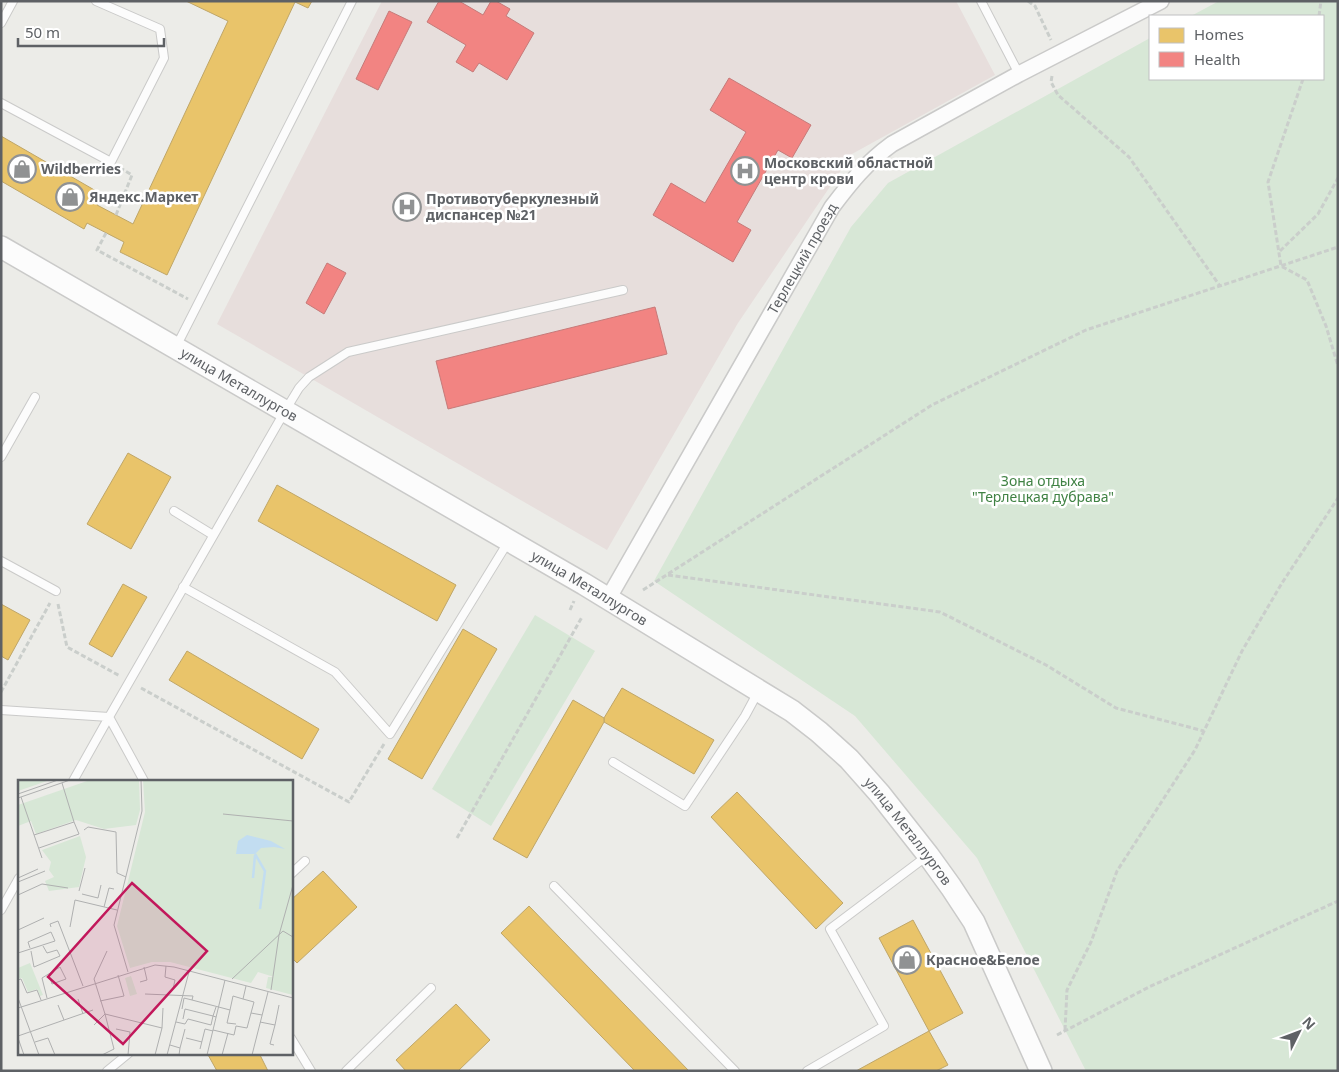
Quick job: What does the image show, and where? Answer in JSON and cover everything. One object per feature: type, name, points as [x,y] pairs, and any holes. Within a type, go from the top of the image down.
[{"type":"street","name":"Терлецкий проезд","points":[[608,599],[832,207],[873,157],[892,144],[1019,74],[1161,1]]},
{"type":"street","name":"улица Металлургов","points":[[1,247],[509,540],[792,711],[819,732],[848,759],[880,794],[928,855],[974,922],[1041,1071]]},
{"type":"lane","points":[[1,23],[13,1]]},
{"type":"lane","points":[[1,103],[111,162],[164,58],[160,29],[96,1]]},
{"type":"lane","points":[[175,348],[352,1]]},
{"type":"lane","points":[[981,1],[1019,74]]},
{"type":"lane","points":[[74,780],[182,587],[285,411],[299,388],[309,377],[348,352],[623,290]]},
{"type":"lane","points":[[1,457],[35,397]]},
{"type":"lane","points":[[174,511],[213,535]]},
{"type":"lane","points":[[182,587],[335,672],[390,734],[509,540]]},
{"type":"lane","points":[[1,561],[56,591]]},
{"type":"lane","points":[[613,762],[685,806],[745,716],[758,690]]},
{"type":"lane","points":[[1,710],[108,717]]},
{"type":"lane","points":[[108,717],[143,780]]},
{"type":"lane","points":[[807,1071],[884,1026],[830,929],[928,855]]},
{"type":"lane","points":[[292,873],[305,861]]},
{"type":"lane","points":[[1,910],[18,880]]},
{"type":"lane","points":[[554,886],[735,1071]]},
{"type":"lane","points":[[346,1071],[431,988]]},
{"type":"lane","points":[[292,1040],[311,1071]]},
{"type":"lane","points":[[107,1071],[128,1054]]},
{"type":"path","points":[[1028,1],[1035,6],[1051,41]]},
{"type":"path","points":[[1319,15],[1321,1]]},
{"type":"path","points":[[1058,74],[1052,77],[1051,82],[1058,95],[1129,157],[1220,286]]},
{"type":"path","points":[[1281,266],[1268,182],[1303,80]]},
{"type":"path","points":[[111,162],[132,175],[116,215]]},
{"type":"path","points":[[1279,251],[1318,214],[1338,178]]},
{"type":"path","points":[[106,233],[97,250],[197,304]]},
{"type":"path","points":[[643,590],[932,404],[1086,330],[1338,247]]},
{"type":"path","points":[[1281,266],[1307,280],[1326,326],[1338,366]]},
{"type":"path","points":[[1065,1030],[1067,990],[1091,942],[1117,871],[1195,750],[1242,651],[1282,584],[1338,498]]},
{"type":"path","points":[[667,574],[940,612],[1046,665],[1116,708],[1204,731]]},
{"type":"path","points":[[56,591],[67,647],[349,802],[390,734]]},
{"type":"path","points":[[1,692],[56,591]]},
{"type":"path","points":[[570,610],[575,600]]},
{"type":"path","points":[[457,838],[582,617]]},
{"type":"path","points":[[1057,1035],[1149,988],[1338,901]]},
{"type":"shaded area","points":[[382,1],[956,1],[995,75],[852,154],[738,323],[607,550],[217,324]]},
{"type":"green space","name":"Зона отдыха \"Терлецкая дубрава\"","points":[[1219,1],[1338,1],[1338,1071],[1086,1071],[977,858],[855,716],[654,581],[851,227],[888,183],[1149,39],[1149,80],[1324,80],[1324,15],[1193,15]]},
{"type":"green space","points":[[535,615],[595,651],[491,826],[432,789]]},
{"type":"building: Homes","points":[[186,1],[312,1],[308,8],[295,2],[167,275],[120,252],[124,242],[87,223],[84,229],[1,181],[1,136],[103,195],[97,205],[133,224],[228,21]]},
{"type":"building: Homes","points":[[128,453],[171,477],[131,549],[87,524]]},
{"type":"building: Homes","points":[[277,485],[456,585],[437,621],[258,521]]},
{"type":"building: Homes","points":[[123,584],[147,597],[112,657],[89,644]]},
{"type":"building: Homes","points":[[1,604],[30,620],[8,660],[1,656]]},
{"type":"building: Homes","points":[[463,629],[497,649],[422,779],[388,759]]},
{"type":"building: Homes","points":[[187,651],[319,729],[302,759],[169,680]]},
{"type":"building: Homes","points":[[622,688],[714,740],[694,774],[604,722],[604,718]]},
{"type":"building: Homes","points":[[573,700],[604,718],[604,722],[527,858],[493,839]]},
{"type":"building: Homes","points":[[737,792],[843,903],[816,929],[711,817]]},
{"type":"building: Homes","points":[[323,871],[357,907],[297,963],[292,958],[292,899]]},
{"type":"building: Homes","points":[[529,906],[689,1071],[635,1071],[501,933]]},
{"type":"building: Homes","points":[[913,920],[963,1013],[929,1031],[879,938]]},
{"type":"building: Homes","points":[[456,1004],[490,1040],[458,1071],[406,1071],[396,1060]]},
{"type":"building: Homes","points":[[929,1031],[948,1065],[936,1071],[856,1071]]},
{"type":"building: Homes","points":[[208,1054],[260,1054],[268,1071],[217,1071]]},
{"type":"building: Health","points":[[439,1],[459,1],[483,15],[491,1],[496,1],[510,9],[506,16],[534,33],[507,80],[479,63],[473,72],[456,62],[466,45],[427,22]]},
{"type":"building: Health","points":[[389,11],[412,22],[378,90],[356,79]]},
{"type":"building: Health","name":"Московский областной центр крови","points":[[729,78],[811,125],[792,158],[778,150],[737,222],[751,230],[733,262],[653,215],[671,183],[705,203],[746,132],[710,110]]},
{"type":"building: Health","points":[[327,263],[346,273],[324,314],[306,303]]},
{"type":"building: Health","points":[[655,307],[667,354],[448,409],[436,361]]},
{"type":"place","name":"Wildberries","points":[[22,169]]},
{"type":"place","name":"Московский областной центр крови","points":[[745,171]]},
{"type":"place","name":"Яндекс.Маркет","points":[[70,197]]},
{"type":"place","name":"Противотуберкулезный диспансер №21","points":[[407,207]]},
{"type":"place","name":"Красное&Белое","points":[[907,960]]}]
